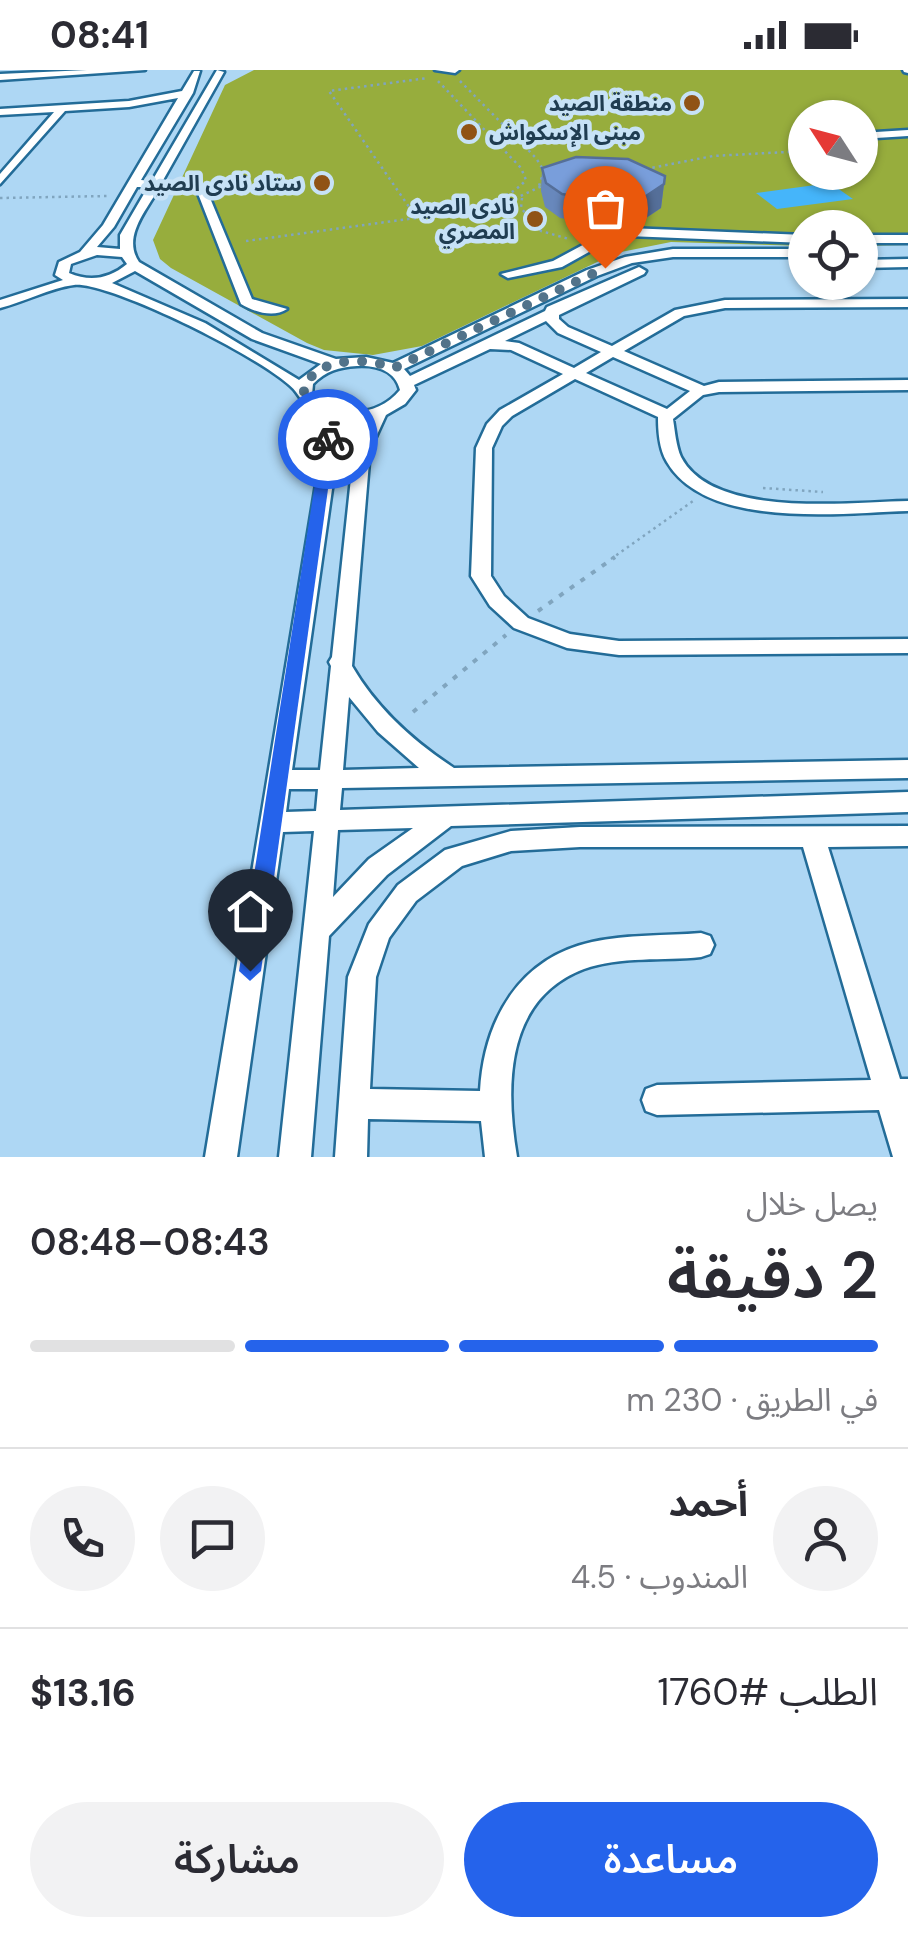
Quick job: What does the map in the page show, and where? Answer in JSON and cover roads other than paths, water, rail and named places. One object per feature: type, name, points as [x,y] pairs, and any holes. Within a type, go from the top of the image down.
[{"type":"street","points":[[0,74],[17,70]]},
{"type":"street","points":[[0,74],[141,70]]},
{"type":"street","points":[[0,292],[86,253],[127,196],[188,92],[191,71],[225,71]]},
{"type":"street","points":[[0,304],[82,281],[113,279],[130,259],[126,234],[154,182],[225,71]]},
{"type":"street","points":[[0,182],[60,111],[188,92]]},
{"type":"street","points":[[0,114],[134,108],[173,115]]},
{"type":"street","points":[[0,162],[41,112]]},
{"type":"street","points":[[878,135],[908,134]]},
{"type":"street","points":[[134,183],[198,186],[202,204],[246,301],[258,308],[280,309]]},
{"type":"street","points":[[508,274],[564,262],[593,244],[628,232],[788,238]]},
{"type":"street","points":[[628,232],[654,261]]},
{"type":"street","points":[[878,239],[908,239]]},
{"type":"street","points":[[86,253],[130,259],[258,336],[335,364]]},
{"type":"street","points":[[878,253],[908,253]]},
{"type":"street","points":[[394,368],[592,273],[654,261],[788,254]]},
{"type":"street","points":[[407,383],[654,261],[788,264]]},
{"type":"street","points":[[66,262],[60,271],[82,281],[135,294],[274,368],[309,398],[352,416],[379,412],[404,396],[407,383]]},
{"type":"street","points":[[878,264],[908,263]]},
{"type":"street","points":[[908,303],[709,306],[667,318],[506,414],[484,448],[481,576],[497,601],[522,622],[567,641],[619,648],[908,646]]},
{"type":"street","points":[[552,310],[556,325],[702,390]]},
{"type":"street","points":[[484,344],[514,346],[667,415]]},
{"type":"street","points":[[222,1157],[329,454],[326,429],[309,398],[309,377],[335,364],[366,361],[394,368],[407,383]]},
{"type":"street","points":[[667,415],[702,390],[738,385],[908,385]]},
{"type":"street","points":[[294,1157],[362,450],[379,412]]},
{"type":"street","points":[[667,415],[674,461],[710,490],[766,507],[908,506]]},
{"type":"street","points":[[340,662],[360,697],[389,731],[450,777]]},
{"type":"street","points":[[280,780],[908,769]]},
{"type":"street","points":[[273,822],[908,802]]},
{"type":"street","points":[[315,933],[378,866],[448,816]]},
{"type":"street","points":[[812,836],[899,1094],[908,1155]]},
{"type":"street","points":[[352,1157],[362,977],[378,932],[406,893],[454,858],[512,841],[908,836]]},
{"type":"street","points":[[500,1157],[491,1106],[494,1066],[505,1030],[524,1000],[549,975],[579,958],[701,945]]},
{"type":"street","points":[[657,1100],[899,1094]]},
{"type":"street","points":[[354,1104],[491,1106]]},
{"type":"water","points":[[788,189],[840,190],[853,199],[777,209],[756,193]]},
{"type":"place","name":"منطقة الصيد","points":[[692,103]]},
{"type":"place","name":"مبنى الإسكواش","points":[[469,132]]},
{"type":"place","name":"ستاد نادى الصيد","points":[[322,183]]},
{"type":"place","name":"نادى الصيد المصري","points":[[535,219]]}]
